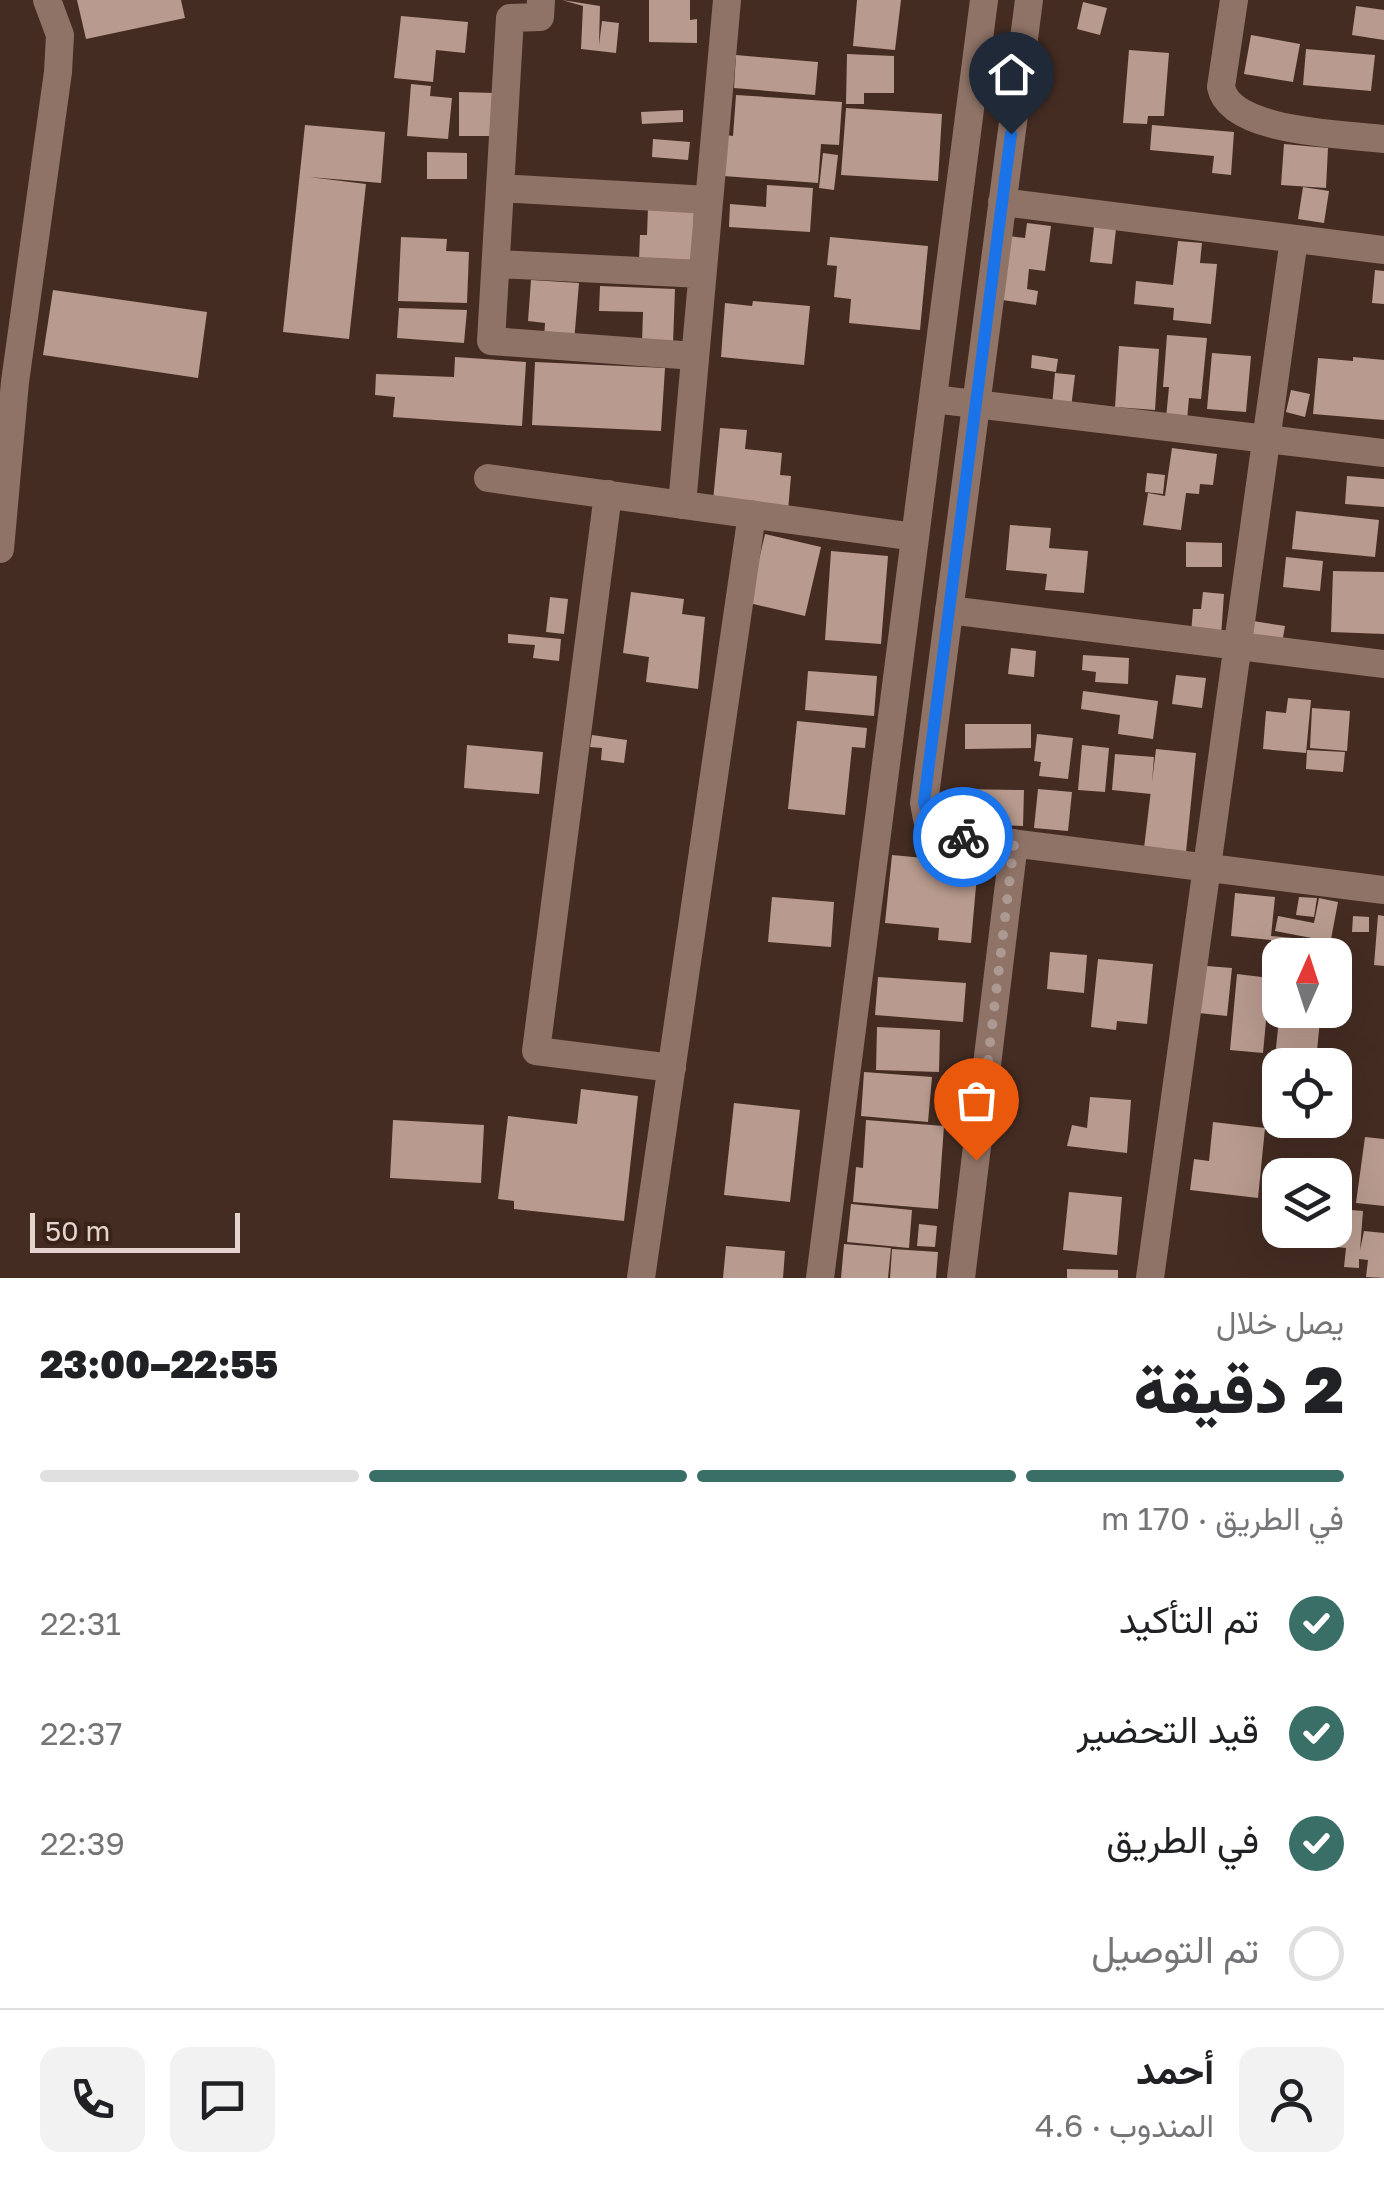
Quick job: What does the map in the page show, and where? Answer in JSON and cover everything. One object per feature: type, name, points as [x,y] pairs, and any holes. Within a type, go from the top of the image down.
[{"type":"street","points":[[0,548],[15,382],[58,72],[60,35],[47,0]]},
{"type":"street","points":[[541,0],[540,17],[510,18],[491,341],[695,356]]},
{"type":"street","points":[[682,505],[727,0]]},
{"type":"street","points":[[820,1278],[984,0]]},
{"type":"street","points":[[1029,0],[924,802],[927,818],[946,834],[1384,890]]},
{"type":"street","points":[[1234,0],[1221,87],[1224,99],[1238,111],[1280,126],[1384,139]]},
{"type":"street","points":[[500,188],[709,200]]},
{"type":"street","points":[[1002,202],[1384,250]]},
{"type":"street","points":[[1150,1278],[1294,239]]},
{"type":"street","points":[[496,264],[702,274]]},
{"type":"street","points":[[933,399],[1384,454]]},
{"type":"street","points":[[488,478],[915,538]]},
{"type":"street","points":[[608,494],[536,1051],[672,1068]]},
{"type":"street","points":[[641,1278],[752,514]]},
{"type":"street","points":[[949,610],[1384,664]]},
{"type":"street","points":[[961,1278],[1014,843]]},
{"type":"building","points":[[77,0],[181,0],[185,18],[86,39]]},
{"type":"building","points":[[562,0],[600,6],[599,45],[602,21],[619,23],[616,53],[581,49],[583,6]]},
{"type":"building","points":[[649,0],[690,0],[690,20],[697,19],[697,43],[649,42]]},
{"type":"building","points":[[857,0],[901,0],[895,50],[853,46]]},
{"type":"building","points":[[1083,2],[1107,8],[1100,35],[1077,29]]},
{"type":"building","points":[[1356,6],[1384,10],[1384,40],[1352,35]]},
{"type":"building","points":[[401,16],[468,22],[465,53],[436,50],[433,82],[394,78]]},
{"type":"building","points":[[1251,35],[1300,44],[1293,82],[1244,74]]},
{"type":"building","points":[[1306,49],[1375,55],[1371,91],[1303,85]]},
{"type":"building","points":[[1129,50],[1169,53],[1164,116],[1148,116],[1147,124],[1123,123]]},
{"type":"building","points":[[847,54],[894,56],[894,93],[864,93],[864,104],[846,104]]},
{"type":"building","points":[[736,55],[818,62],[815,95],[734,88]]},
{"type":"building","points":[[411,84],[431,86],[430,96],[452,98],[448,139],[407,136]]},
{"type":"building","points":[[459,92],[495,93],[494,136],[459,136]]},
{"type":"building","points":[[736,95],[842,102],[839,145],[821,144],[818,183],[723,176],[726,135],[733,136]]},
{"type":"building","points":[[846,108],[942,114],[938,181],[841,175]]},
{"type":"building","points":[[683,110],[683,122],[642,124],[641,112]]},
{"type":"building","points":[[305,125],[385,132],[381,183],[309,177],[366,184],[349,339],[283,332]]},
{"type":"building","points":[[1152,125],[1234,132],[1231,175],[1212,173],[1214,156],[1150,150]]},
{"type":"building","points":[[653,139],[690,142],[688,160],[652,157]]},
{"type":"building","points":[[1284,144],[1328,148],[1326,188],[1281,185]]},
{"type":"building","points":[[427,152],[467,153],[467,179],[427,179]]},
{"type":"building","points":[[823,153],[838,155],[834,190],[819,188]]},
{"type":"building","points":[[767,185],[813,188],[810,232],[729,227],[730,204],[766,207]]},
{"type":"building","points":[[1303,187],[1329,191],[1324,223],[1298,219]]},
{"type":"building","points":[[648,207],[694,209],[692,264],[639,261],[640,235],[647,235]]},
{"type":"building","points":[[1027,223],[1051,226],[1045,271],[1029,269],[1027,289],[1038,291],[1036,305],[1002,300],[1009,236],[1025,238]]},
{"type":"building","points":[[1094,227],[1116,229],[1112,264],[1090,262]]},
{"type":"building","points":[[401,237],[447,239],[446,251],[469,252],[467,303],[398,301]]},
{"type":"building","points":[[830,237],[928,246],[920,330],[849,323],[851,299],[834,297],[837,266],[827,265]]},
{"type":"building","points":[[1178,241],[1202,243],[1200,263],[1217,264],[1211,324],[1173,320],[1174,308],[1134,304],[1136,281],[1173,285]]},
{"type":"building","points":[[1375,270],[1384,271],[1384,304],[1372,303]]},
{"type":"building","points":[[531,280],[579,283],[574,342],[544,340],[545,323],[528,321]]},
{"type":"building","points":[[600,286],[675,289],[673,344],[642,343],[643,312],[599,311]]},
{"type":"building","points":[[53,290],[207,312],[198,378],[43,355]]},
{"type":"building","points":[[753,301],[810,306],[804,365],[721,357],[725,303],[752,306]]},
{"type":"building","points":[[399,308],[467,310],[464,343],[397,338]]},
{"type":"building","points":[[1167,335],[1207,338],[1201,399],[1189,398],[1187,420],[1166,418],[1169,387],[1163,387]]},
{"type":"building","points":[[1119,346],[1159,349],[1155,410],[1115,407]]},
{"type":"building","points":[[1212,353],[1251,356],[1246,412],[1207,409]]},
{"type":"building","points":[[1032,355],[1058,359],[1056,372],[1031,368]]},
{"type":"building","points":[[455,357],[526,362],[522,426],[393,417],[395,397],[375,395],[376,374],[454,377]]},
{"type":"building","points":[[1353,357],[1384,360],[1384,420],[1313,414],[1318,358],[1353,361]]},
{"type":"building","points":[[535,362],[665,368],[661,431],[532,425]]},
{"type":"building","points":[[1055,373],[1075,375],[1071,408],[1052,406]]},
{"type":"building","points":[[1291,390],[1310,394],[1305,417],[1286,412]]},
{"type":"building","points":[[720,428],[747,430],[745,449],[782,453],[780,475],[791,476],[788,511],[713,501]]},
{"type":"building","points":[[1172,448],[1217,454],[1213,485],[1200,484],[1199,494],[1186,493],[1181,530],[1143,525],[1148,493],[1165,496]]},
{"type":"building","points":[[1147,473],[1165,475],[1163,494],[1145,492]]},
{"type":"building","points":[[1347,476],[1384,479],[1384,507],[1345,504]]},
{"type":"building","points":[[1296,511],[1379,520],[1375,557],[1292,549]]},
{"type":"building","points":[[1010,525],[1051,528],[1049,548],[1088,551],[1084,593],[1045,590],[1047,574],[1006,570]]},
{"type":"building","points":[[765,534],[821,547],[805,616],[749,603]]},
{"type":"building","points":[[1186,542],[1222,543],[1222,567],[1186,567]]},
{"type":"building","points":[[831,551],[888,556],[881,644],[825,640]]},
{"type":"building","points":[[1286,557],[1323,561],[1320,591],[1283,587]]},
{"type":"building","points":[[1333,571],[1384,572],[1384,634],[1331,632]]},
{"type":"building","points":[[631,592],[684,599],[682,614],[705,617],[698,689],[646,682],[649,657],[623,653]]},
{"type":"building","points":[[1203,592],[1224,594],[1221,636],[1191,634],[1193,609],[1201,609]]},
{"type":"building","points":[[550,597],[568,599],[564,634],[546,632]]},
{"type":"building","points":[[1253,621],[1285,626],[1282,643],[1250,638]]},
{"type":"building","points":[[508,634],[561,639],[559,661],[533,658],[535,645],[508,643]]},
{"type":"building","points":[[1011,648],[1036,651],[1034,677],[1008,674]]},
{"type":"building","points":[[1083,655],[1129,658],[1128,684],[1095,682],[1096,672],[1082,670]]},
{"type":"building","points":[[808,671],[877,676],[874,716],[805,710]]},
{"type":"building","points":[[1176,675],[1206,678],[1202,708],[1172,704]]},
{"type":"building","points":[[1083,691],[1158,701],[1153,739],[1118,734],[1120,715],[1081,709]]},
{"type":"building","points":[[1288,698],[1311,700],[1306,753],[1263,749],[1266,711],[1286,713]]},
{"type":"building","points":[[1312,708],[1350,711],[1347,751],[1310,748]]},
{"type":"building","points":[[797,721],[867,728],[865,748],[852,747],[845,815],[788,809]]},
{"type":"building","points":[[965,724],[1031,724],[1031,748],[965,749]]},
{"type":"building","points":[[1037,734],[1073,738],[1068,779],[1039,776],[1041,762],[1034,761]]},
{"type":"building","points":[[592,735],[627,740],[624,763],[601,760],[602,748],[590,747]]},
{"type":"building","points":[[467,745],[543,752],[539,794],[464,788]]},
{"type":"building","points":[[1082,745],[1109,748],[1105,792],[1078,790]]},
{"type":"building","points":[[1156,749],[1196,753],[1186,852],[1144,848]]},
{"type":"building","points":[[1307,750],[1345,752],[1343,772],[1306,769]]},
{"type":"building","points":[[1115,754],[1154,757],[1151,794],[1112,790]]},
{"type":"building","points":[[960,789],[1024,790],[1023,826],[960,824]]},
{"type":"building","points":[[1038,789],[1072,792],[1068,831],[1034,828]]},
{"type":"building","points":[[892,855],[978,863],[971,943],[938,940],[939,928],[885,923]]},
{"type":"building","points":[[1235,893],[1275,897],[1271,936],[1293,938],[1262,939],[1231,936]]},
{"type":"building","points":[[772,897],[834,902],[831,947],[768,942]]},
{"type":"building","points":[[1299,897],[1317,898],[1314,917],[1296,915]]},
{"type":"building","points":[[1319,898],[1338,902],[1331,938],[1275,931],[1278,916],[1314,923]]},
{"type":"building","points":[[1378,915],[1384,916],[1384,966],[1374,965]]},
{"type":"building","points":[[1353,916],[1369,917],[1369,932],[1352,932]]},
{"type":"building","points":[[1050,952],[1087,955],[1084,993],[1047,989]]},
{"type":"building","points":[[1098,959],[1153,964],[1147,1024],[1117,1021],[1116,1030],[1091,1027]]},
{"type":"building","points":[[1194,965],[1232,968],[1227,1016],[1189,1012]]},
{"type":"building","points":[[1237,974],[1262,977],[1262,1028],[1265,1028],[1262,1053],[1230,1050]]},
{"type":"building","points":[[878,977],[966,983],[963,1022],[875,1015]]},
{"type":"building","points":[[877,1027],[940,1030],[939,1072],[876,1070]]},
{"type":"building","points":[[1278,1028],[1319,1028],[1317,1048],[1276,1048]]},
{"type":"building","points":[[864,1072],[932,1077],[928,1122],[861,1116]]},
{"type":"building","points":[[581,1089],[638,1096],[624,1221],[514,1209],[514,1201],[498,1199],[508,1116],[577,1124]]},
{"type":"building","points":[[1090,1097],[1131,1100],[1127,1153],[1067,1146],[1072,1125],[1087,1128]]},
{"type":"building","points":[[734,1103],[800,1110],[790,1202],[724,1195]]},
{"type":"building","points":[[393,1120],[484,1125],[481,1183],[390,1178]]},
{"type":"building","points":[[866,1120],[944,1126],[938,1209],[853,1202],[856,1167],[863,1168]]},
{"type":"building","points":[[1213,1122],[1262,1128],[1258,1198],[1190,1190],[1194,1159],[1209,1161]]},
{"type":"building","points":[[1365,1137],[1384,1139],[1384,1206],[1356,1203]]},
{"type":"building","points":[[1069,1192],[1122,1197],[1117,1255],[1063,1250]]},
{"type":"building","points":[[851,1204],[912,1210],[909,1248],[847,1242]]},
{"type":"building","points":[[1352,1210],[1363,1211],[1360,1250],[1364,1231],[1384,1233],[1384,1278],[1366,1277],[1368,1260],[1359,1259],[1359,1268],[1344,1267],[1346,1248],[1352,1248]]},
{"type":"building","points":[[919,1224],[937,1226],[935,1247],[917,1246]]},
{"type":"building","points":[[844,1244],[891,1248],[888,1278],[841,1278]]},
{"type":"building","points":[[726,1246],[785,1251],[783,1278],[723,1278]]},
{"type":"building","points":[[892,1249],[938,1252],[936,1278],[890,1278]]},
{"type":"building","points":[[1067,1269],[1118,1270],[1118,1278],[1067,1278]]},
{"type":"way so far","points":[[963,837],[1014,843],[976,1160]]},
{"type":"route","points":[[963,837],[936,828],[927,818],[924,802],[1011,134]]}]
